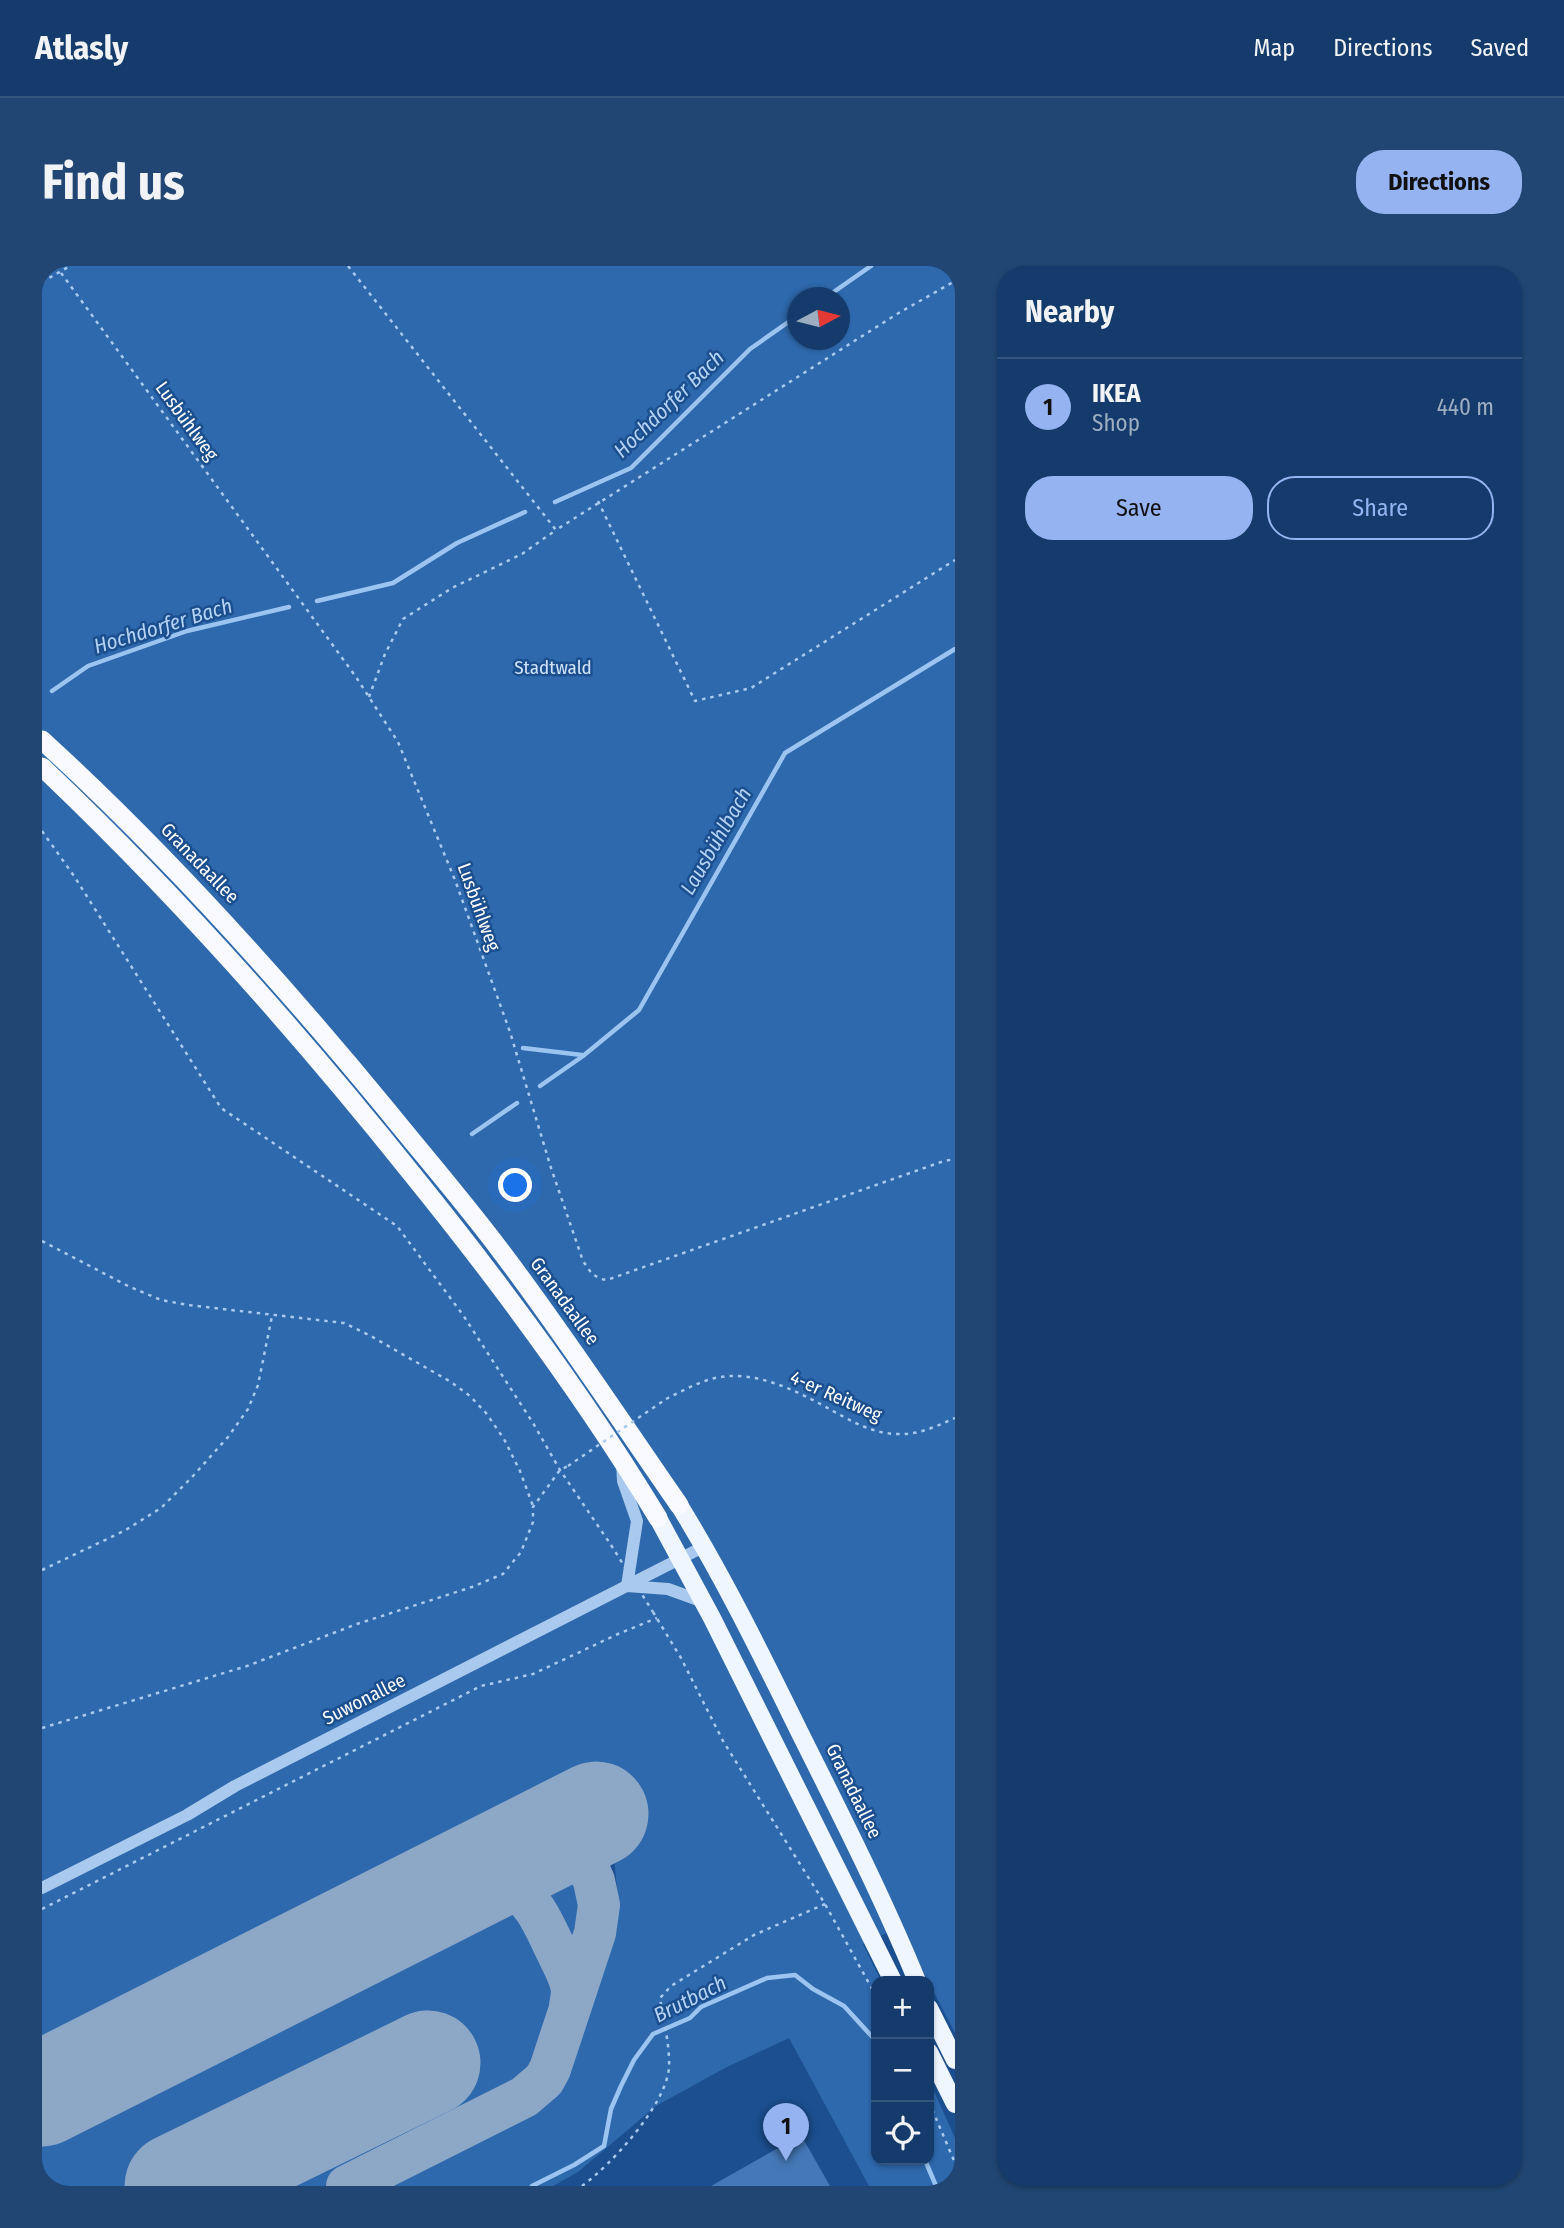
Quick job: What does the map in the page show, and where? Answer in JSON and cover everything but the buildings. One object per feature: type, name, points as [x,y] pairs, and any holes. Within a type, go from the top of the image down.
[{"type":"highway","name":"Granadaallee","points":[[42,740],[175,869],[341,1054],[499,1249],[679,1505]]},
{"type":"highway","points":[[42,767],[160,883],[238,966],[327,1069],[469,1245],[556,1363],[658,1518]]},
{"type":"main road","name":"Granadaallee","points":[[679,1505],[705,1546],[824,1781],[896,1930],[915,1976]]},
{"type":"main road","points":[[658,1518],[704,1602],[891,1976]]},
{"type":"main road","points":[[934,2018],[955,2060]]},
{"type":"main road","points":[[934,2062],[955,2104]]},
{"type":"street","points":[[621,1458],[623,1480],[636,1521],[627,1586],[668,1589],[704,1602]]},
{"type":"street","name":"Suwonallee","points":[[42,1888],[187,1815],[235,1786],[705,1546]]},
{"type":"path","name":"Lusbühlweg","points":[[56,266],[369,697],[398,743],[455,880],[510,1032],[551,1168],[583,1261],[592,1274],[607,1280],[955,1159]]},
{"type":"path","points":[[42,282],[70,266]]},
{"type":"path","points":[[348,266],[556,530]]},
{"type":"path","points":[[369,697],[385,654],[404,619],[452,588],[522,554],[598,501],[897,314],[955,281]]},
{"type":"path","points":[[598,501],[695,701],[751,688],[955,561]]},
{"type":"path","points":[[42,831],[74,876],[221,1108],[397,1226],[463,1315],[533,1423],[560,1471],[657,1618],[681,1658],[723,1741],[825,1905],[871,1987]]},
{"type":"path","points":[[42,1241],[128,1286],[161,1300],[188,1306],[344,1323],[440,1375],[470,1396],[486,1413],[504,1439],[520,1471],[533,1507],[533,1522],[521,1552],[503,1574],[472,1587],[357,1624],[257,1663],[42,1728]]},
{"type":"path","points":[[42,1249],[48,1244]]},
{"type":"path","points":[[42,1570],[124,1531],[161,1508],[228,1437],[248,1409],[258,1385],[272,1316]]},
{"type":"path","name":"4-er Reitweg","points":[[560,1471],[666,1399],[718,1377],[750,1378],[789,1389],[853,1422],[884,1433],[908,1434],[930,1429],[955,1418]]},
{"type":"path","points":[[533,1507],[560,1471]]},
{"type":"path","points":[[42,1909],[481,1686],[533,1674],[657,1618]]},
{"type":"path","points":[[582,2186],[607,2165],[651,2111],[665,2087],[669,2068],[660,1998],[671,1986],[754,1935],[825,1905]]},
{"type":"path","points":[[934,2114],[955,2162]]},
{"type":"green space","name":"Stadtwald","points":[[42,266],[955,266],[955,2033],[934,1993],[934,1976],[925,1976],[900,1927],[863,1944],[879,1976],[871,1976],[871,2165],[934,2165],[934,2091],[955,2138],[955,2186],[869,2186],[789,2038],[725,2068],[656,2106],[578,2172],[553,2186],[366,2186],[531,2102],[546,2092],[557,2077],[617,1890],[613,1844],[582,1783],[42,2057]]},
{"type":"green space","points":[[547,1878],[570,1882],[578,1887],[588,1902],[589,1923],[584,1942],[576,1953],[570,1954],[567,1950],[539,1893],[537,1886]]},
{"type":"green space","points":[[495,1903],[521,1907],[531,1914],[564,1976],[562,2011],[534,2079],[324,2186],[42,2186],[42,2134]]},
{"type":"waterway","name":"Hochdorfer Bach","points":[[841,287],[871,266]]},
{"type":"waterway","name":"Hochdorfer Bach","points":[[555,502],[631,468],[750,349],[787,323]]},
{"type":"waterway","name":"Hochdorfer Bach","points":[[317,601],[393,583],[457,543],[525,512]]},
{"type":"waterway","name":"Hochdorfer Bach","points":[[52,691],[88,666],[187,631],[289,607]]},
{"type":"waterway","name":"Lausbühlbach","points":[[540,1086],[583,1056],[639,1010],[785,753],[955,649]]},
{"type":"waterway","points":[[523,1048],[582,1055]]},
{"type":"waterway","name":"Lausbühlbach","points":[[472,1134],[517,1103]]},
{"type":"waterway","name":"Brutbach","points":[[532,2186],[604,2146],[611,2109],[621,2086],[634,2060],[653,2034],[690,2018],[701,2007],[767,1978],[795,1975],[813,1989],[844,2006],[874,2039]]},
{"type":"waterway","points":[[927,2165],[936,2186]]},
{"type":"taxiway","points":[[347,2186],[524,2097],[544,2080],[595,1933],[599,1905],[594,1881],[582,1862],[564,1851],[536,1844]]},
{"type":"taxiway","points":[[461,1882],[485,1879],[502,1882],[525,1897],[542,1922],[568,1976],[572,1990],[570,2006]]},
{"type":"runway","points":[[42,2094],[596,1814]]},
{"type":"runway","points":[[177,2186],[428,2063]]},
{"type":"place","name":"IKEA","points":[[786,2161]]}]
